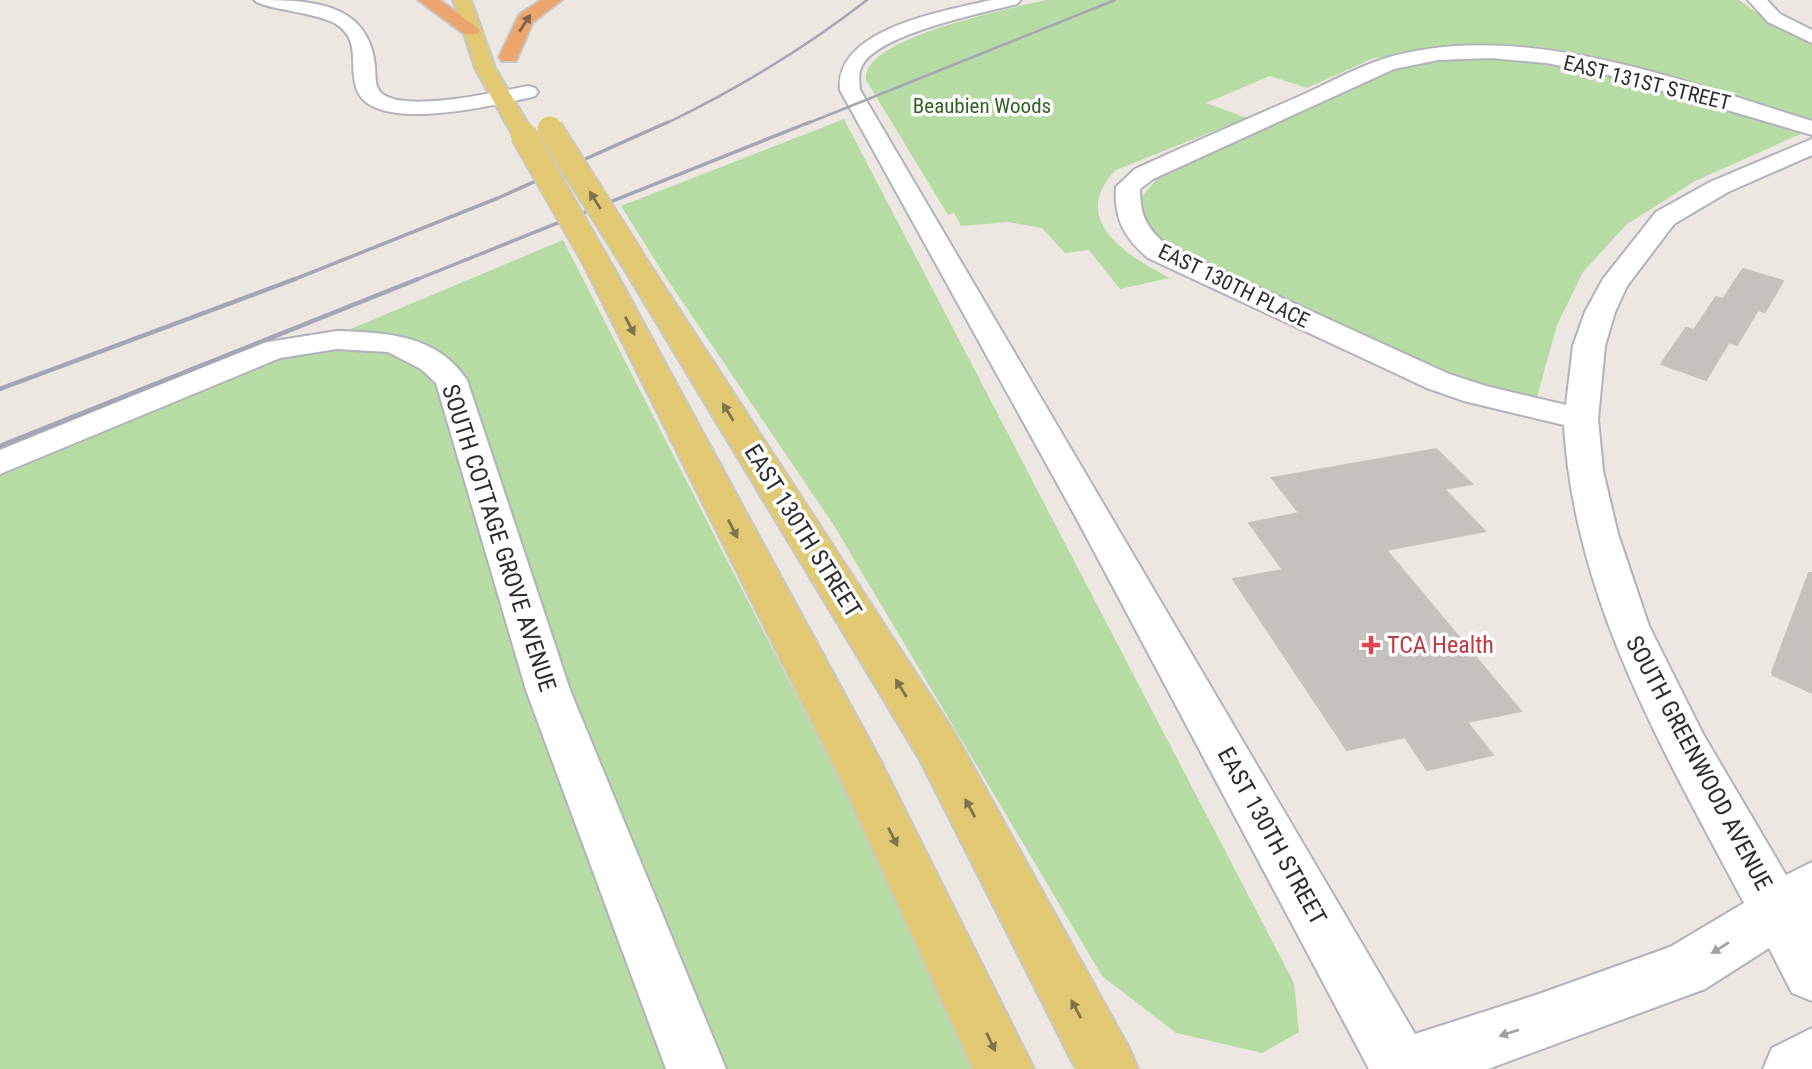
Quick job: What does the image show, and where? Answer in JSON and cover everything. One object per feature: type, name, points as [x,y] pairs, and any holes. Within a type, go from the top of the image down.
[{"type":"highway","points":[[427,0],[471,30]]},
{"type":"highway","points":[[509,57],[525,19],[553,0]]},
{"type":"main road","name":"EAST 130TH STREET","points":[[462,0],[485,68],[523,134],[615,261],[937,746],[1108,1069]]},
{"type":"main road","name":"EAST 130TH STREET","points":[[500,37],[518,79],[550,129],[615,261],[1004,1069]]},
{"type":"street","points":[[263,0],[324,12],[350,25],[361,40],[368,94],[377,100],[406,107],[436,107],[527,92]]},
{"type":"street","name":"EAST 130TH STREET","points":[[1011,0],[893,36],[859,56],[851,67],[848,78],[850,90],[1098,523],[1400,1069]]},
{"type":"street","points":[[1757,0],[1774,18],[1812,37]]},
{"type":"street","name":"EAST 131ST STREET","points":[[1479,52],[1545,58],[1611,70],[1812,128]]},
{"type":"street","name":"EAST 130TH PLACE","points":[[1479,52],[1426,54],[1388,64],[1144,174],[1128,187],[1129,220],[1141,238],[1158,252],[1388,360],[1476,394],[1581,419]]},
{"type":"street","name":"SOUTH GREENWOOD AVENUE","points":[[1795,900],[1686,748],[1628,626],[1599,534],[1588,484],[1581,419],[1589,346],[1600,312],[1613,285],[1665,218],[1718,187],[1812,146]]},
{"type":"street","name":"SOUTH COTTAGE GROVE AVENUE","points":[[0,463],[273,350],[337,340],[372,340],[394,343],[432,362],[451,380],[548,690],[696,1069]]},
{"type":"street","points":[[1400,1069],[1535,1024],[1685,969],[1795,900],[1812,973]]},
{"type":"street","points":[[1793,1069],[1812,1058]]},
{"type":"green space","name":"Beaubien Woods","points":[[1045,0],[1739,0],[1782,31],[1812,42],[1812,124],[1559,56],[1429,50],[1374,58],[1307,88],[1270,76],[1206,103],[1247,118],[1116,170],[1103,188],[1098,205],[1101,221],[1109,235],[1137,259],[1170,278],[1120,289],[1089,250],[1065,253],[1042,228],[1008,222],[961,226],[954,213],[948,215],[866,80],[871,65],[887,51],[911,38],[972,18]]},
{"type":"green space","points":[[1431,59],[1526,59],[1631,79],[1805,132],[1695,181],[1626,225],[1583,272],[1557,325],[1537,397],[1465,380],[1423,364],[1175,253],[1146,227],[1140,199],[1160,175],[1400,66]]},
{"type":"green space","points":[[844,119],[1294,983],[1299,1032],[1262,1053],[1176,1033],[1102,976],[833,524],[665,276],[621,206]]},
{"type":"green space","points":[[563,240],[933,962],[982,1069],[0,1069],[0,476]]},
{"type":"building","points":[[1743,269],[1783,281],[1765,312],[1758,310],[1737,345],[1729,342],[1706,380],[1661,364],[1686,328],[1694,330],[1716,297],[1723,299]]},
{"type":"building","name":"TCA Health","points":[[1436,449],[1472,484],[1444,489],[1485,531],[1386,550],[1521,711],[1467,722],[1493,755],[1427,770],[1405,737],[1347,750],[1233,579],[1283,570],[1249,523],[1299,513],[1272,478]]},
{"type":"building","points":[[1809,573],[1812,573],[1812,693],[1773,675],[1772,672]]},
{"type":"railway","points":[[665,124],[769,67],[867,0]]},
{"type":"railway","points":[[806,124],[1115,0]]},
{"type":"railway","points":[[290,281],[498,198],[668,122]]},
{"type":"railway","points":[[415,280],[810,122]]},
{"type":"railway","points":[[0,389],[295,279]]},
{"type":"railway","points":[[0,446],[415,280]]},
{"type":"place","name":"TCA Health","points":[[1371,645]]}]
